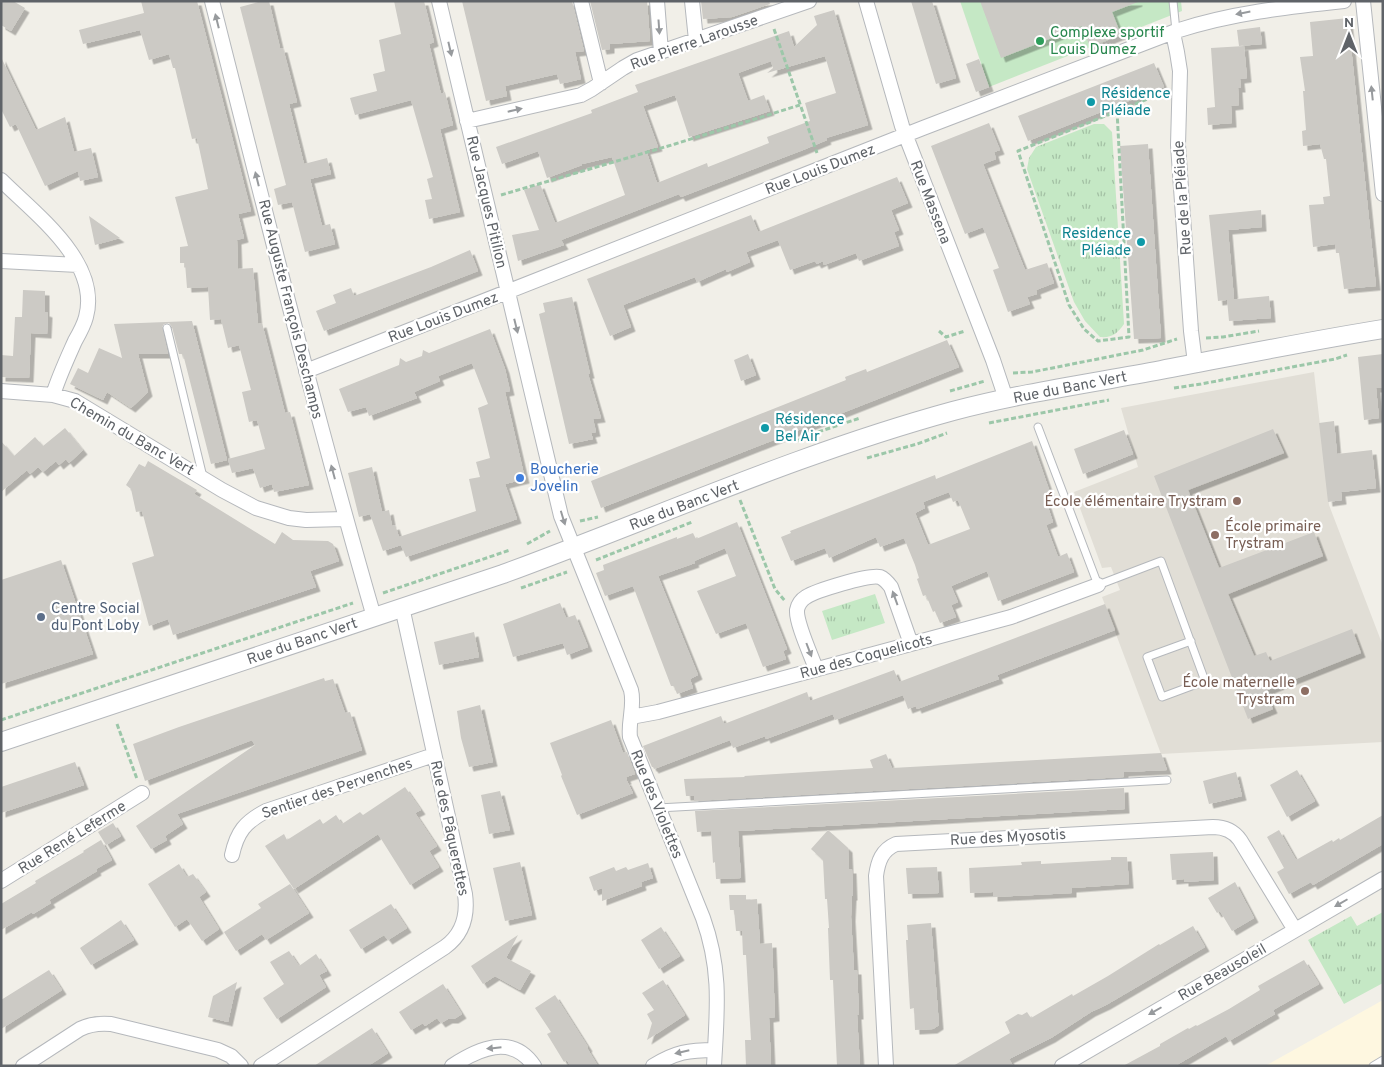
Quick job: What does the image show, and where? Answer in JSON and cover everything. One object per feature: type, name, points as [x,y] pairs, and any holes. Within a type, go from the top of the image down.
[{"type":"street","name":"Rue Auguste François Deschamps","points":[[212,1],[306,371],[345,519],[374,617]]},
{"type":"street","name":"Rue Jacques Pitilion","points":[[439,1],[562,516],[574,548]]},
{"type":"street","points":[[580,1],[601,83]]},
{"type":"street","points":[[657,1],[661,52]]},
{"type":"street","points":[[692,1],[696,40]]},
{"type":"street","name":"Rue Pierre Larousse","points":[[467,121],[580,95],[637,60],[809,1]]},
{"type":"street","name":"Rue Massena","points":[[866,1],[905,136],[990,352],[1006,399]]},
{"type":"street","name":"Rue Louis Dumez","points":[[306,371],[1174,32],[1201,23],[1254,11],[1344,1]]},
{"type":"street","points":[[1363,1],[1383,194]]},
{"type":"street","name":"Rue de la Pléiade","points":[[1174,32],[1179,61],[1178,145],[1192,338],[1196,364]]},
{"type":"street","points":[[1,180],[63,242],[83,275],[87,292],[86,317],[60,373],[53,395]]},
{"type":"street","points":[[1,262],[78,265]]},
{"type":"street","name":"Rue du Banc Vert","points":[[1,742],[503,574],[797,461],[882,432],[953,411],[1006,399],[1383,329]]},
{"type":"street","name":"Chemin du Banc Vert","points":[[1,391],[68,397],[247,504],[268,512],[306,520],[331,521],[345,519]]},
{"type":"street","name":"Rue des Violettes","points":[[574,548],[629,683],[633,703],[630,737],[703,918],[713,952],[718,992],[714,1066]]},
{"type":"street","points":[[816,669],[799,624],[798,609],[801,601],[813,593],[861,578],[882,577],[891,587],[911,644]]},
{"type":"street","name":"Rue des Coquelicots","points":[[631,717],[658,712],[1022,613],[1098,584]]},
{"type":"street","name":"Rue des Pâquerettes","points":[[261,1066],[445,947],[458,934],[466,917],[465,894],[402,607]]},
{"type":"street","name":"Sentier des Pervenches","points":[[232,855],[239,833],[266,810],[434,755]]},
{"type":"street","name":"Rue René Leferme","points":[[1,881],[142,793]]},
{"type":"street","name":"Rue des Myosotis","points":[[886,1066],[876,876],[882,854],[886,849],[896,844],[1213,827],[1224,828],[1233,832],[1240,840],[1295,930]]},
{"type":"street","name":"Rue Beausoleil","points":[[1062,1066],[1383,878]]},
{"type":"street","points":[[23,1066],[80,1028],[89,1025],[105,1024],[218,1050],[231,1056],[241,1066]]},
{"type":"street","points":[[452,1066],[471,1054],[491,1047],[498,1047],[512,1048],[520,1052],[534,1066]]},
{"type":"street","points":[[653,1066],[670,1056],[685,1051],[715,1050]]},
{"type":"lane","points":[[1173,1],[1174,32]]},
{"type":"lane","name":"Chemin du Banc Vert","points":[[167,328],[203,478]]},
{"type":"lane","points":[[1038,427],[1098,584],[1162,561],[1191,641],[1205,681],[1162,697],[1147,657],[1191,641]]},
{"type":"lane","points":[[658,808],[1167,780]]},
{"type":"lane","points":[[1373,1066],[1383,1060]]},
{"type":"path","points":[[769,14],[822,168]]},
{"type":"path","points":[[1117,111],[1129,337],[1098,341],[1084,329],[1069,305],[1018,151],[1117,111],[1179,86]]},
{"type":"path","points":[[486,200],[800,105]]},
{"type":"path","points":[[939,331],[946,337],[965,330]]},
{"type":"path","points":[[1167,389],[1335,359],[1356,352]]},
{"type":"path","points":[[980,425],[1118,398]]},
{"type":"path","points":[[864,459],[956,431]]},
{"type":"path","points":[[734,485],[779,596],[791,607],[798,609]]},
{"type":"path","points":[[732,506],[750,500]]},
{"type":"path","points":[[519,589],[697,521]]},
{"type":"path","points":[[126,720],[117,724],[142,793]]},
{"type":"shaded area","name":"École primaire Trystram","points":[[1314,372],[1329,505],[1383,646],[1383,742],[1161,754],[1102,597],[1120,590],[1111,567],[1102,568],[1074,492],[1138,467],[1121,408]]},
{"type":"shaded area","points":[[1383,1000],[1383,1066],[1265,1066]]},
{"type":"green space","name":"Complexe sportif Louis Dumez","points":[[960,1],[1181,1],[1182,11],[989,87]]},
{"type":"green space","points":[[1094,124],[1104,124],[1112,132],[1124,324],[1114,335],[1108,337],[1100,337],[1085,321],[1074,302],[1027,169],[1029,158],[1036,147]]},
{"type":"green space","points":[[875,594],[885,623],[832,640],[822,611]]},
{"type":"green space","points":[[1383,912],[1383,983],[1344,1004],[1308,940],[1351,916],[1357,926]]},
{"type":"building","points":[[1,1],[13,1],[25,8],[11,31],[1,25]]},
{"type":"building","points":[[141,1],[197,1],[251,211],[238,214],[244,238],[237,240],[238,269],[253,268],[258,324],[262,323],[285,413],[290,412],[309,485],[274,492],[272,484],[260,488],[253,468],[232,473],[228,459],[265,449],[257,420],[249,422],[242,392],[251,390],[239,345],[228,348],[221,319],[210,320],[208,287],[187,288],[185,263],[180,263],[180,247],[188,246],[175,197],[208,189],[197,138],[192,139],[175,68],[173,68],[169,54],[149,60],[140,30],[83,44],[79,30],[144,13]]},
{"type":"building","points":[[269,1],[280,48],[283,48],[297,102],[289,104],[304,164],[327,158],[331,174],[310,179],[322,226],[330,224],[335,244],[305,252],[292,202],[278,205],[274,189],[286,185],[240,7]]},
{"type":"building","points":[[394,1],[424,1],[434,42],[429,44],[441,94],[445,92],[453,125],[440,129],[460,212],[429,219],[425,200],[432,199],[427,179],[433,177],[411,100],[355,115],[350,98],[377,91],[373,74],[385,71],[379,40],[401,34]]},
{"type":"building","points":[[462,1],[572,1],[584,51],[575,52],[581,79],[560,84],[557,74],[505,86],[507,96],[486,101]]},
{"type":"building","points":[[590,1],[647,1],[650,41],[610,44],[610,49],[602,50]]},
{"type":"building","points":[[701,1],[769,1],[770,4],[732,17],[703,19]]},
{"type":"building","points":[[911,1],[932,1],[956,78],[936,84]]},
{"type":"building","points":[[980,1],[1138,2],[1112,12],[1121,35],[1090,47],[1082,26],[1001,58]]},
{"type":"building","points":[[834,10],[868,125],[826,138],[827,140],[803,150],[681,197],[679,194],[561,240],[564,245],[518,261],[512,235],[539,230],[524,190],[540,184],[555,223],[625,195],[612,157],[582,164],[547,178],[538,151],[502,164],[496,147],[592,113],[591,110],[638,92],[635,85],[789,31],[794,47],[817,25],[814,16]],"holes":[[[825,56],[836,93],[805,103],[810,121],[767,137],[769,143],[708,167],[707,163],[657,183],[646,150],[658,147],[643,106],[675,95],[689,137],[770,111],[764,95],[748,101],[738,73],[771,61],[773,68],[767,73]]]},
{"type":"building","points":[[1348,18],[1376,286],[1344,289],[1339,253],[1336,253],[1335,244],[1313,247],[1309,205],[1324,204],[1323,197],[1330,196],[1326,159],[1324,159],[1320,144],[1303,146],[1302,131],[1306,130],[1303,91],[1305,91],[1300,57],[1313,56],[1310,22]]},
{"type":"building","points":[[1260,27],[1262,44],[1239,46],[1237,30]]},
{"type":"building","points":[[1244,46],[1247,78],[1240,79],[1241,88],[1238,88],[1239,105],[1231,106],[1232,123],[1208,125],[1207,108],[1215,107],[1211,48]]},
{"type":"building","points":[[1,57],[36,130],[65,117],[74,152],[91,148],[98,177],[80,181],[78,171],[45,186],[16,124],[10,127],[1,109]]},
{"type":"building","points":[[979,59],[989,87],[976,92],[966,64]]},
{"type":"building","name":"Résidence Pléiade","points":[[1154,63],[1164,87],[1028,141],[1018,116]]},
{"type":"building","points":[[989,123],[1000,150],[994,152],[996,159],[983,164],[1025,270],[1047,263],[1054,283],[1036,290],[1037,294],[1027,297],[1030,304],[1008,312],[993,270],[999,268],[983,227],[965,234],[931,146]]},
{"type":"building","name":"Residence Pléiade","points":[[1148,144],[1161,338],[1134,339],[1120,146]]},
{"type":"building","points":[[897,177],[908,203],[891,210],[899,230],[894,232],[899,246],[859,261],[856,253],[824,265],[823,261],[817,264],[815,261],[790,270],[778,240],[746,252],[750,262],[727,272],[726,269],[697,282],[695,277],[623,305],[631,327],[610,336],[587,279],[751,215],[758,232]]},
{"type":"building","points":[[1261,210],[1262,227],[1228,230],[1234,299],[1218,301],[1209,215]]},
{"type":"building","points":[[89,216],[120,238],[95,245]]},
{"type":"building","points":[[470,250],[478,271],[324,331],[316,311],[336,303],[333,295],[351,288],[354,296]]},
{"type":"building","points":[[23,290],[45,291],[45,312],[48,313],[47,334],[31,333],[29,378],[1,377],[1,355],[13,356],[15,317],[22,317]]},
{"type":"building","points":[[1269,296],[1271,318],[1229,321],[1227,300]]},
{"type":"building","points":[[572,297],[590,374],[588,374],[601,418],[593,419],[596,432],[591,433],[593,439],[569,444],[539,314],[545,312],[543,303]]},
{"type":"building","points":[[192,321],[227,460],[211,464],[183,354],[179,354],[172,327],[169,323],[164,324],[162,327],[168,354],[138,354],[148,392],[131,408],[107,392],[103,400],[70,384],[78,368],[88,373],[99,348],[122,358],[114,324]]},
{"type":"building","points":[[490,329],[505,369],[510,391],[505,392],[525,479],[505,484],[517,519],[406,557],[401,545],[383,551],[370,514],[359,517],[348,473],[372,467],[382,512],[389,510],[392,526],[395,525],[399,537],[476,511],[469,479],[480,477],[476,462],[490,458],[478,408],[488,404],[472,363],[438,376],[440,381],[414,392],[417,398],[369,416],[366,407],[348,412],[339,389],[399,365],[400,358],[406,362],[422,356],[423,350],[429,353]]},
{"type":"building","name":"Résidence Bel Air","points":[[947,340],[959,367],[601,508],[591,481],[846,380],[845,377],[866,369],[867,372]]},
{"type":"building","points":[[748,354],[756,375],[741,381],[734,360]]},
{"type":"building","points":[[1383,354],[1383,385],[1382,388],[1376,388],[1379,418],[1364,420],[1358,357]]},
{"type":"building","points":[[1334,421],[1337,454],[1372,450],[1376,488],[1341,492],[1342,500],[1328,502],[1319,423]]},
{"type":"building","points":[[65,428],[83,450],[69,463],[66,459],[59,465],[56,461],[43,472],[38,467],[30,474],[27,470],[1,492],[1,441],[14,456],[35,437],[43,446]]},
{"type":"building","points":[[1273,429],[1284,453],[1188,490],[1219,568],[1314,532],[1323,556],[1228,594],[1254,656],[1266,652],[1270,661],[1352,629],[1361,653],[1265,691],[1273,709],[1248,719],[1154,476]]},
{"type":"building","points":[[1124,430],[1133,454],[1083,474],[1074,449]]},
{"type":"building","points":[[1032,441],[1052,498],[1046,501],[1053,522],[1046,525],[1058,557],[1067,553],[1074,572],[998,601],[987,571],[951,586],[958,602],[951,605],[956,617],[940,623],[926,595],[923,596],[917,579],[919,578],[915,565],[904,538],[880,547],[876,537],[829,558],[825,548],[791,561],[781,537],[791,533],[790,531],[935,475],[936,479]],"holes":[[[949,492],[953,502],[958,500],[970,529],[928,545],[915,513],[925,508],[923,502]]]},
{"type":"building","points":[[148,461],[197,490],[194,494],[275,544],[282,532],[293,540],[328,541],[333,544],[339,561],[310,571],[316,587],[173,635],[168,619],[149,626],[132,563],[154,556],[142,511],[136,512],[131,489],[126,485],[139,464],[145,467]]},
{"type":"building","points":[[737,522],[787,649],[783,651],[786,659],[763,667],[746,623],[716,634],[697,591],[736,576],[725,548],[694,561],[695,563],[658,576],[698,675],[690,679],[693,688],[677,694],[674,686],[671,686],[633,586],[605,596],[596,573],[604,570],[603,565],[677,537],[677,539],[693,533],[696,539]]},
{"type":"building","name":"Centre Social du Pont Loby","points":[[61,560],[93,654],[1,684],[1,580]]},
{"type":"building","points":[[560,603],[566,618],[575,615],[588,647],[567,655],[563,643],[513,657],[503,624]]},
{"type":"building","points":[[1105,604],[1115,630],[997,675],[999,679],[917,709],[916,706],[908,709],[903,695],[835,720],[833,714],[766,739],[765,736],[733,748],[730,740],[654,769],[643,746],[721,716],[724,724],[807,692],[810,701],[894,670],[899,682]]},
{"type":"building","points":[[474,632],[479,657],[439,665],[434,642]]},
{"type":"building","points":[[324,678],[325,681],[333,679],[345,713],[350,712],[362,750],[177,814],[183,824],[165,836],[167,840],[151,849],[136,826],[255,745],[252,740],[145,781],[133,744]]},
{"type":"building","points":[[480,705],[493,762],[469,767],[461,738],[457,711]]},
{"type":"building","points":[[611,720],[623,753],[627,752],[635,774],[626,777],[627,780],[624,781],[627,781],[633,793],[577,815],[550,743]]},
{"type":"building","points":[[1161,753],[1167,770],[1124,772],[1124,777],[694,801],[694,796],[686,796],[684,779],[745,777],[873,768],[870,760],[886,754],[892,768]]},
{"type":"building","points":[[75,762],[84,785],[1,813],[1,787]]},
{"type":"building","points":[[1297,770],[1315,801],[1287,817],[1270,785]]},
{"type":"building","points":[[1236,772],[1242,796],[1209,804],[1203,781]]},
{"type":"building","points":[[405,787],[421,810],[415,813],[437,846],[429,851],[439,867],[410,885],[378,834],[294,889],[265,846],[284,834],[287,840],[320,819],[323,824],[336,815],[342,824],[360,812],[363,815]]},
{"type":"building","points":[[1124,788],[1125,809],[738,831],[741,878],[716,879],[711,831],[697,832],[695,811]]},
{"type":"building","points":[[500,791],[510,830],[489,834],[481,795]]},
{"type":"building","points":[[1383,815],[1383,844],[1313,885],[1311,882],[1289,894],[1277,872],[1284,868],[1267,837],[1279,830],[1296,860],[1332,840],[1333,842],[1339,838],[1340,840]]},
{"type":"building","points":[[113,823],[121,836],[106,845],[98,832]]},
{"type":"building","points":[[828,830],[848,848],[849,869],[852,869],[853,896],[851,917],[854,970],[857,970],[860,1066],[837,1066],[833,980],[830,980],[829,928],[823,860],[811,849]]},
{"type":"building","points":[[101,840],[112,860],[49,900],[51,903],[1,930],[1,904]]},
{"type":"building","points":[[1213,852],[1214,880],[1184,882],[1184,879],[1172,880],[1170,854]]},
{"type":"building","points":[[1111,857],[1127,857],[1129,884],[1072,888],[1072,893],[993,897],[993,892],[970,893],[969,868],[1022,865],[1021,862],[1041,861],[1041,864],[1111,860]]},
{"type":"building","points":[[520,862],[532,915],[505,921],[493,868]]},
{"type":"building","points":[[648,863],[653,878],[641,882],[642,886],[602,901],[602,888],[594,891],[589,877],[614,867],[616,871],[626,867],[628,870]]},
{"type":"building","points":[[179,864],[187,877],[193,874],[206,892],[199,897],[219,929],[202,941],[187,919],[175,927],[148,884]]},
{"type":"building","points":[[937,867],[939,893],[908,894],[906,868]]},
{"type":"building","points":[[1235,882],[1254,918],[1232,931],[1220,911],[1217,913],[1208,898]]},
{"type":"building","points":[[290,884],[309,913],[266,940],[262,934],[236,951],[224,932],[261,908],[258,904]]},
{"type":"building","points":[[729,895],[746,895],[746,900],[757,899],[760,944],[772,943],[775,1017],[769,1018],[771,1065],[746,1066],[745,1040],[751,1040],[746,955],[743,955],[742,931],[736,931],[734,910],[730,910]]},
{"type":"building","points":[[391,904],[407,928],[388,940],[384,935],[361,949],[349,930]]},
{"type":"building","points":[[121,920],[134,940],[91,965],[80,948]]},
{"type":"building","points":[[931,923],[939,1025],[933,1029],[915,1030],[914,1008],[910,1009],[906,940],[908,940],[907,925]]},
{"type":"building","points":[[1193,926],[1205,947],[1091,1012],[1051,1038],[1009,1059],[1013,1066],[953,1066],[1010,1033],[1005,1022],[1018,1014],[1022,1015],[1027,1012],[1031,1018],[1072,994],[1073,996],[1159,944]]},
{"type":"building","points":[[661,927],[680,956],[659,969],[641,940]]},
{"type":"building","points":[[518,935],[506,958],[531,971],[520,990],[495,976],[483,984],[471,966]]},
{"type":"building","points":[[289,951],[299,966],[316,954],[327,971],[319,975],[326,987],[277,1019],[263,998],[284,984],[270,962]]},
{"type":"building","points":[[1304,960],[1319,984],[1273,1010],[1275,1014],[1229,1041],[1226,1036],[1175,1066],[1123,1066],[1188,1028],[1197,1026],[1229,1009],[1260,990],[1258,986]]},
{"type":"building","points":[[49,970],[62,990],[1,1029],[1,1000]]},
{"type":"building","points":[[663,980],[685,1015],[647,1040],[652,1023],[647,1014],[654,1010],[642,993]]},
{"type":"building","points":[[237,982],[228,1022],[208,1017],[213,996]]},
{"type":"building","points":[[443,984],[462,1014],[441,1023],[437,1018],[425,1026],[423,1023],[411,1030],[399,1012]]},
{"type":"building","points":[[555,995],[598,1066],[570,1066],[567,1060],[564,1062],[547,1034],[551,1032],[535,1008]]},
{"type":"building","points":[[372,1028],[388,1053],[368,1066],[314,1066]]},
{"type":"place","name":"Complexe sportif Louis Dumez","points":[[1040,41]]},
{"type":"place","name":"Résidence Pléiade","points":[[1091,102]]},
{"type":"place","name":"Residence Pléiade","points":[[1141,242]]},
{"type":"place","name":"Résidence Bel Air","points":[[765,428]]},
{"type":"place","name":"Boucherie Jovelin","points":[[520,478]]},
{"type":"place","name":"École élémentaire Trystram","points":[[1237,501]]},
{"type":"place","name":"École primaire Trystram","points":[[1215,535]]},
{"type":"place","name":"Centre Social du Pont Loby","points":[[41,617]]},
{"type":"place","name":"École maternelle Trystram","points":[[1305,691]]}]
